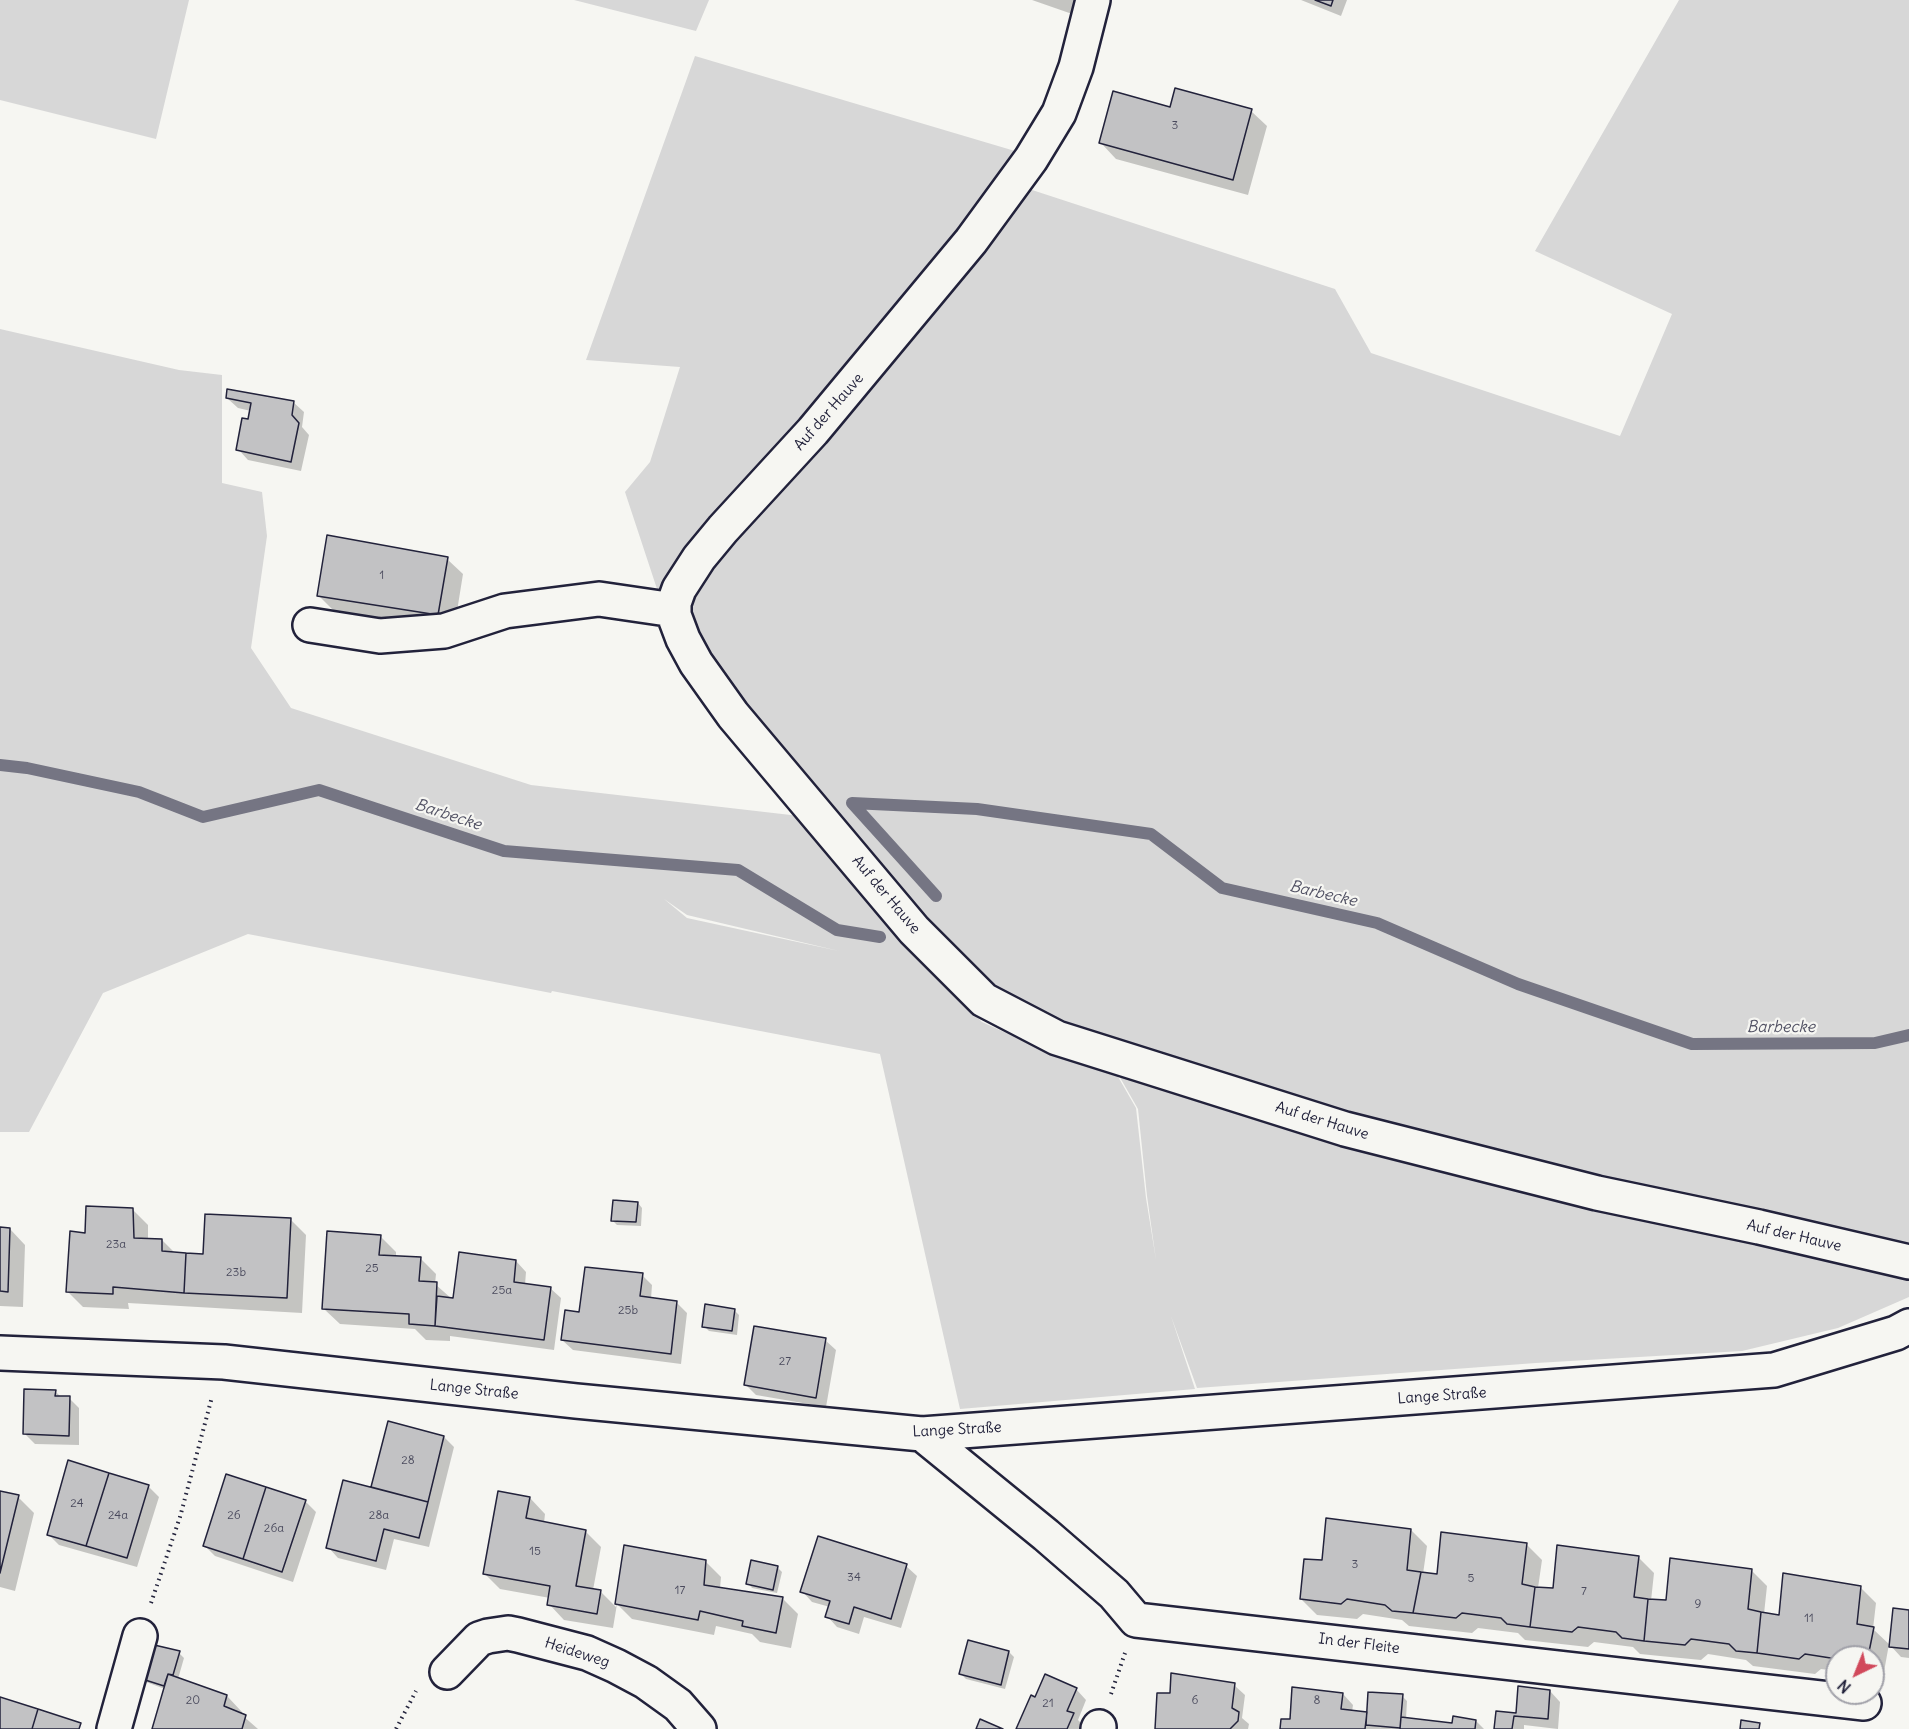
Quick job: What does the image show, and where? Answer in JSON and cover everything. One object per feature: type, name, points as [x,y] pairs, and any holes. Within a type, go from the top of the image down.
[{"type":"street","name":"Auf der Hauve","points":[[1093,0],[1076,67],[1059,113],[1031,159],[971,241],[905,322],[813,431],[699,558],[679,589],[674,610],[683,639],[696,663],[733,715],[914,930],[984,1000],[1057,1038],[1345,1129],[1597,1193],[1909,1262]]},
{"type":"street","points":[[310,625],[380,636],[444,631],[504,611],[599,599],[674,610]]},
{"type":"street","name":"Lange Straße","points":[[0,1353],[224,1362],[564,1400],[922,1434],[1774,1370],[1896,1333],[1909,1326]]},
{"type":"street","points":[[922,1434],[1106,1587],[1136,1620]]},
{"type":"street","name":"In der Fleite","points":[[1136,1620],[1825,1699]]},
{"type":"street","name":"Heideweg","points":[[447,1672],[479,1639],[488,1636],[518,1635],[586,1653],[616,1666],[646,1682],[678,1705],[699,1729]]},
{"type":"street","points":[[114,1729],[140,1636]]},
{"type":"path","points":[[140,1636],[180,1517],[212,1396],[224,1362]]},
{"type":"path","points":[[1110,1696],[1136,1620]]},
{"type":"shaded area","points":[[0,0],[189,0],[156,139],[0,100]]},
{"type":"shaded area","points":[[574,0],[709,0],[696,31]]},
{"type":"shaded area","points":[[1679,0],[1909,0],[1909,1250],[1593,1182],[1150,1060],[991,996],[802,783],[697,640],[690,606],[706,570],[1026,188],[1335,289],[1371,353],[1620,436],[1672,314],[1535,251]]},
{"type":"shaded area","points":[[695,56],[1025,154],[660,598],[625,492],[650,462],[680,367],[586,360]]},
{"type":"shaded area","points":[[0,329],[179,370],[222,375],[222,483],[262,492],[267,536],[251,648],[291,708],[531,785],[808,817],[931,972],[982,1022],[1037,1047],[1113,1068],[1136,1108],[1146,1198],[1156,1260],[1138,1109],[1114,1067],[1909,1272],[1909,1297],[1838,1328],[1742,1351],[1536,1363],[1197,1388],[1171,1316],[1195,1389],[960,1409],[880,1054],[248,934],[103,993],[29,1132],[0,1132]],"holes":[[[664,899],[687,915],[839,951],[687,918]]]},
{"type":"building","points":[[1315,0],[1333,0],[1331,6]]},
{"type":"building","points":[[1175,88],[1252,109],[1233,180],[1099,143],[1113,91],[1170,107]]},
{"type":"building","points":[[227,389],[294,401],[292,415],[299,423],[291,462],[236,450],[242,418],[248,419],[251,403],[226,398]]},
{"type":"building","points":[[327,535],[448,557],[438,615],[317,596]]},
{"type":"building","points":[[613,1200],[638,1202],[636,1222],[611,1221]]},
{"type":"building","points":[[86,1206],[133,1208],[134,1238],[162,1239],[162,1251],[186,1253],[184,1293],[113,1287],[113,1294],[66,1292],[70,1231],[85,1233]]},
{"type":"building","points":[[205,1214],[291,1218],[287,1298],[184,1293],[186,1253],[203,1254]]},
{"type":"building","points":[[0,1227],[10,1228],[8,1292],[0,1291]]},
{"type":"building","points":[[327,1231],[381,1235],[379,1255],[421,1257],[419,1281],[437,1282],[435,1326],[409,1324],[409,1314],[322,1309]]},
{"type":"building","points":[[459,1252],[516,1260],[514,1282],[551,1287],[544,1340],[435,1326],[437,1296],[453,1298]]},
{"type":"building","points":[[585,1267],[643,1273],[640,1296],[677,1301],[671,1354],[561,1340],[565,1310],[579,1312]]},
{"type":"building","points":[[705,1304],[735,1309],[732,1331],[702,1327]]},
{"type":"building","points":[[754,1326],[826,1338],[816,1398],[744,1385]]},
{"type":"building","points":[[24,1389],[56,1390],[55,1396],[70,1396],[69,1436],[23,1434]]},
{"type":"building","points":[[388,1421],[444,1436],[428,1502],[371,1487]]},
{"type":"building","points":[[68,1460],[109,1473],[86,1546],[47,1535]]},
{"type":"building","points":[[109,1473],[149,1485],[127,1558],[86,1546]]},
{"type":"building","points":[[226,1474],[266,1487],[243,1559],[203,1546]]},
{"type":"building","points":[[343,1480],[428,1502],[419,1538],[384,1529],[376,1561],[326,1548]]},
{"type":"building","points":[[266,1487],[306,1500],[282,1572],[243,1559]]},
{"type":"building","points":[[0,1491],[19,1495],[0,1573]]},
{"type":"building","points":[[498,1491],[530,1497],[526,1518],[586,1530],[576,1586],[601,1590],[597,1614],[547,1605],[550,1586],[483,1574]]},
{"type":"building","points":[[1326,1518],[1411,1529],[1407,1570],[1421,1572],[1413,1613],[1392,1611],[1385,1605],[1347,1599],[1341,1604],[1300,1599],[1304,1559],[1322,1560]]},
{"type":"building","points":[[1441,1532],[1527,1543],[1522,1584],[1535,1587],[1530,1627],[1507,1624],[1501,1618],[1462,1613],[1456,1618],[1413,1613],[1421,1572],[1437,1574]]},
{"type":"building","points":[[818,1536],[907,1564],[891,1619],[854,1607],[849,1624],[825,1617],[830,1601],[800,1592]]},
{"type":"building","points":[[624,1545],[706,1560],[704,1585],[783,1597],[776,1633],[742,1626],[743,1621],[700,1611],[698,1620],[615,1604]]},
{"type":"building","points":[[1557,1545],[1639,1556],[1634,1597],[1648,1599],[1644,1641],[1622,1638],[1616,1632],[1578,1627],[1572,1632],[1530,1627],[1535,1587],[1553,1588]]},
{"type":"building","points":[[1670,1558],[1752,1569],[1748,1609],[1761,1612],[1757,1653],[1736,1651],[1729,1644],[1691,1639],[1685,1645],[1644,1641],[1648,1599],[1666,1600]]},
{"type":"building","points":[[751,1560],[778,1566],[773,1590],[746,1584]]},
{"type":"building","points":[[1783,1573],[1861,1586],[1857,1624],[1874,1627],[1870,1645],[1825,1645],[1825,1657],[1805,1654],[1799,1659],[1757,1653],[1761,1612],[1779,1615]]},
{"type":"building","points":[[1893,1608],[1909,1610],[1909,1649],[1889,1647]]},
{"type":"building","points":[[968,1640],[1009,1651],[1001,1685],[959,1674]]},
{"type":"building","points":[[150,1644],[180,1651],[173,1675],[168,1674],[164,1686],[139,1678]]},
{"type":"building","points":[[1171,1673],[1235,1683],[1232,1708],[1239,1712],[1238,1721],[1230,1729],[1155,1729],[1157,1693],[1170,1693]]},
{"type":"building","points":[[168,1674],[227,1695],[224,1706],[246,1715],[242,1729],[152,1729]]},
{"type":"building","points":[[1045,1674],[1077,1688],[1067,1711],[1074,1713],[1067,1729],[1016,1729],[1031,1695],[1035,1697]]},
{"type":"building","points":[[1518,1686],[1550,1690],[1548,1719],[1514,1716],[1512,1729],[1494,1729],[1496,1711],[1516,1713]]},
{"type":"building","points":[[1292,1687],[1343,1693],[1341,1709],[1367,1712],[1365,1729],[1280,1729],[1281,1719],[1290,1719]]},
{"type":"building","points":[[1368,1692],[1403,1694],[1400,1728],[1366,1725]]},
{"type":"building","points":[[0,1697],[38,1709],[32,1729],[0,1729]]},
{"type":"building","points":[[38,1709],[81,1723],[79,1729],[32,1729]]},
{"type":"building","points":[[1453,1716],[1476,1720],[1475,1729],[1400,1729],[1401,1717],[1452,1723]]},
{"type":"building","points":[[980,1719],[1003,1729],[976,1729]]},
{"type":"building","points":[[1741,1720],[1760,1723],[1759,1729],[1740,1729]]},
{"type":"waterway","name":"Barbecke","points":[[0,765],[27,768],[139,792],[203,817],[319,790],[504,851],[738,870],[837,930],[880,937]]},
{"type":"waterway","name":"Barbecke","points":[[936,896],[852,803],[977,809],[1151,834],[1222,888],[1377,923],[1518,984],[1692,1044],[1875,1043],[1909,1035]]}]
